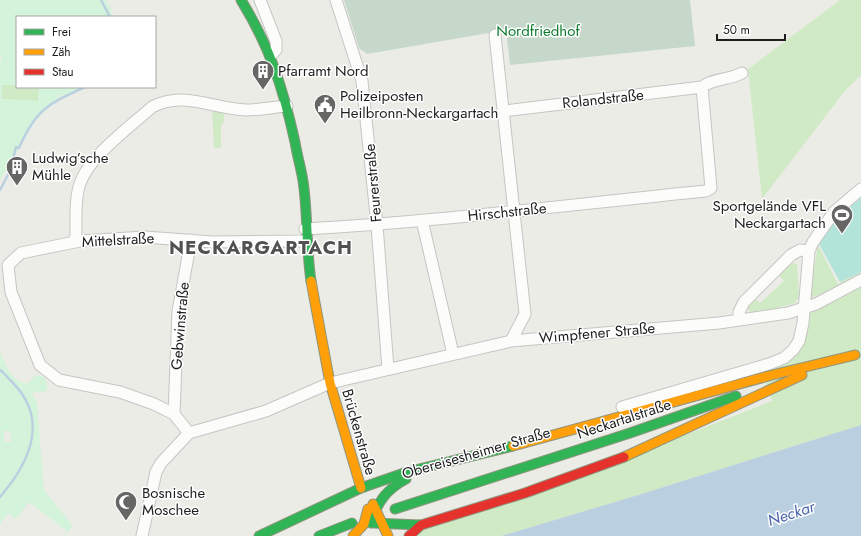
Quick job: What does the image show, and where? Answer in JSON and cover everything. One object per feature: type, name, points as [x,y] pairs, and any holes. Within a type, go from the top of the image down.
[{"type":"main road","name":"Brückenstraße","points":[[241,0],[258,27],[271,55],[287,106],[303,181],[305,229],[310,278],[330,383],[364,495],[370,522]]},
{"type":"main road","points":[[531,440],[772,374],[858,354]]},
{"type":"main road","name":"Neckartalstraße","points":[[395,509],[630,433],[858,354]]},
{"type":"main road","points":[[370,522],[383,524],[421,525],[525,493],[616,461],[814,369]]},
{"type":"main road","name":"Obereisesheimer Straße","points":[[259,536],[364,495],[407,472],[486,453],[531,440]]},
{"type":"main road","points":[[353,536],[370,522],[375,507],[395,484],[486,453]]},
{"type":"main road","points":[[364,495],[375,507],[388,536]]},
{"type":"main road","points":[[319,536],[352,523]]},
{"type":"main road","points":[[409,536],[421,525]]},
{"type":"street","points":[[260,0],[276,40],[276,50],[271,55]]},
{"type":"street","name":"Feurerstraße","points":[[336,0],[362,81],[377,225],[388,369]]},
{"type":"street","points":[[496,35],[525,314],[510,341]]},
{"type":"street","name":"Rolandstraße","points":[[504,111],[702,87],[709,82],[733,78],[742,73]]},
{"type":"street","name":"Hirschstraße","points":[[305,229],[377,225],[514,212],[708,190],[712,186],[702,87]]},
{"type":"street","points":[[73,242],[76,237],[78,191],[85,171],[95,159],[152,107],[162,102],[189,99],[226,108],[247,110],[287,106]]},
{"type":"street","points":[[739,320],[739,312],[744,302],[792,255],[804,250],[834,212],[861,189]]},
{"type":"street","points":[[422,220],[453,354]]},
{"type":"street","name":"Mittelstraße","points":[[174,414],[120,392],[59,380],[50,374],[40,365],[19,314],[11,292],[8,265],[21,253],[73,242],[145,236],[212,242],[306,241]]},
{"type":"street","name":"Gebwinstraße","points":[[174,414],[175,345],[178,311],[191,240]]},
{"type":"street","name":"Obereisesheimer Straße","points":[[531,440],[598,415],[784,358],[793,350],[799,341],[802,332],[804,309],[804,250]]},
{"type":"street","name":"Wimpfener Straße","points":[[189,433],[266,411],[330,383],[510,341],[739,320],[804,309],[861,280]]},
{"type":"street","points":[[142,536],[156,472],[161,463],[189,433],[174,414]]},
{"type":"green space","points":[[0,0],[106,0],[111,8],[112,16],[16,16],[16,85],[2,85],[2,99],[38,101],[39,88],[87,88],[60,96],[34,123],[0,180],[0,63],[2,58],[0,56]]},
{"type":"green space","name":"Nordfriedhof","points":[[344,0],[690,0],[695,46],[510,65],[506,30],[367,54],[359,48]]},
{"type":"green space","points":[[840,0],[861,0],[861,75],[844,92],[762,199],[748,69]]},
{"type":"green space","points":[[2,85],[16,85],[16,88],[39,88],[38,101],[2,99]]},
{"type":"green space","points":[[212,110],[224,113],[224,122],[221,125],[221,148],[214,148]]},
{"type":"green space","points":[[818,245],[839,286],[809,299]]},
{"type":"green space","points":[[792,263],[797,264],[799,297],[795,303],[751,315],[747,305],[755,298],[760,303],[784,281],[779,275]]},
{"type":"green space","points":[[861,272],[861,425],[635,496],[501,536],[404,536],[701,429],[772,401],[764,377],[791,358],[811,312],[843,290],[840,282]]},
{"type":"green space","points":[[0,351],[4,362],[17,380],[27,384],[36,375],[43,376],[47,382],[47,391],[32,393],[37,403],[44,490],[73,526],[65,536],[63,536],[67,531],[29,502],[16,519],[8,513],[0,524]],"holes":[[[4,431],[10,431],[11,442],[4,442]]]},
{"type":"shaded area","name":"Sportgelände VFL Neckargartach","points":[[861,198],[861,272],[840,282],[819,244],[826,226]]},
{"type":"water","name":"Neckar","points":[[861,425],[861,536],[501,536],[635,496]]},
{"type":"waterway","points":[[101,0],[109,16]]},
{"type":"waterway","points":[[0,190],[10,171],[16,147],[19,148],[31,124],[44,109],[52,103],[83,88]]},
{"type":"waterway","points":[[0,370],[24,397],[31,412],[33,427],[27,456],[10,484],[0,497]]},
{"type":"traffic: fast","points":[[241,0],[268,51],[286,104],[303,181],[311,281]]},
{"type":"traffic: fast","points":[[395,509],[630,433],[736,396]]},
{"type":"traffic: fast","points":[[259,536],[361,488],[407,472],[513,446]]},
{"type":"traffic: fast","points":[[371,523],[373,515],[380,502],[393,487],[406,479]]},
{"type":"traffic: fast","points":[[319,536],[352,523]]},
{"type":"traffic: fast","points":[[373,523],[421,525]]},
{"type":"traffic: slow","points":[[311,281],[330,383],[361,488]]},
{"type":"traffic: slow","points":[[513,446],[772,375],[855,355]]},
{"type":"traffic: slow","points":[[624,457],[802,375]]},
{"type":"traffic: slow","points":[[373,504],[388,536]]},
{"type":"traffic: slow","points":[[353,536],[364,524],[368,509]]},
{"type":"traffic: jam","points":[[409,536],[421,525],[525,493],[624,457]]},
{"type":"place","name":"Pfarramt Nord","points":[[263,90]]},
{"type":"place","name":"Polizeiposten Heilbronn-Neckargartach","points":[[325,124]]},
{"type":"place","name":"Ludwig’sche Mühle","points":[[17,186]]},
{"type":"place","name":"Sportgelände VFL Neckargartach","points":[[842,234]]},
{"type":"place","name":"Bosnische Moschee","points":[[126,522]]},
{"type":"district","name":"NECKARGARTACH","points":[[261,247]]}]
